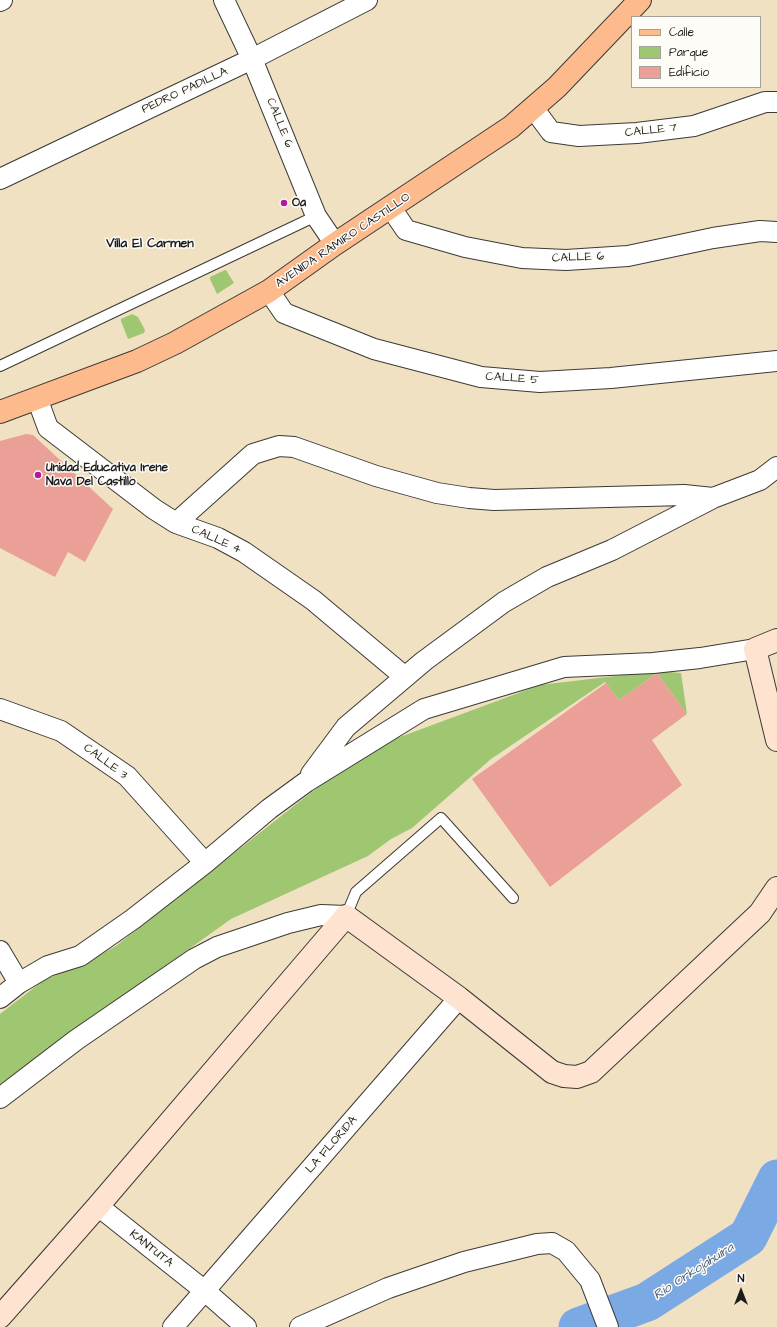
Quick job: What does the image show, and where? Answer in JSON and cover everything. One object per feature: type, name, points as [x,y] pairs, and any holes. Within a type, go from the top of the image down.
[{"type":"main road","name":"AVENIDA RAMIRO CASTILLO","points":[[0,412],[137,361],[175,343],[269,291],[335,244],[498,137],[534,109],[557,87],[636,1]]},
{"type":"main road","points":[[777,640],[755,648],[777,740]]},
{"type":"main road","points":[[0,1317],[98,1206],[346,916],[459,998],[552,1072],[564,1076],[577,1077],[591,1072],[760,913],[777,888]]},
{"type":"street","name":"CALLE 6","points":[[224,0],[252,59],[316,216],[335,244]]},
{"type":"street","name":"PEDRO PADILLA","points":[[0,179],[252,59],[367,0]]},
{"type":"street","name":"CALLE 7","points":[[534,109],[551,132],[579,136],[637,133],[694,126],[765,102],[777,102]]},
{"type":"street","name":"CALLE 6","points":[[391,208],[406,230],[465,247],[522,258],[566,260],[628,256],[713,238],[760,231],[777,232]]},
{"type":"street","name":"CALLE 5","points":[[269,291],[284,313],[374,349],[481,377],[540,382],[612,378],[777,361]]},
{"type":"street","name":"CALLE 4","points":[[37,398],[48,428],[154,509],[176,523],[218,538],[244,552],[313,600],[405,677]]},
{"type":"street","points":[[176,523],[253,454],[279,446],[294,447],[376,476],[437,493],[468,498],[494,500],[684,495],[713,498]]},
{"type":"street","points":[[306,782],[346,727],[405,677],[504,602],[547,577],[612,550],[713,498],[760,480],[777,467]]},
{"type":"street","points":[[0,998],[18,983],[48,966],[80,956],[133,919],[205,863],[269,809],[306,782],[424,709],[564,668],[653,663],[700,658],[755,648]]},
{"type":"street","name":"CALLE 3","points":[[0,709],[61,731],[127,776],[205,863]]},
{"type":"street","points":[[0,1098],[76,1040],[194,959],[217,947],[288,923],[321,915],[346,916]]},
{"type":"street","points":[[0,951],[18,983]]},
{"type":"street","name":"LA FLORIDA","points":[[173,1327],[459,998]]},
{"type":"street","name":"KANTUTA","points":[[98,1206],[205,1291],[246,1327]]},
{"type":"street","points":[[300,1327],[388,1288],[464,1262],[537,1244],[552,1243],[566,1251],[590,1280],[608,1327]]},
{"type":"lane","points":[[0,366],[316,216]]},
{"type":"lane","points":[[346,916],[356,892],[441,818],[513,898]]},
{"type":"green space","points":[[225,270],[234,283],[217,294],[210,277]]},
{"type":"green space","points":[[132,314],[138,317],[145,330],[144,333],[128,339],[121,319]]},
{"type":"green space","points":[[657,671],[681,673],[687,714],[657,673],[619,700],[605,682],[491,759],[412,828],[391,839],[368,856],[231,919],[0,1084],[0,1014],[44,980],[81,965],[116,946],[365,750],[540,685]]},
{"type":"building","name":"Unidad Educativa Irene Nava Del Castillo","points":[[26,434],[33,435],[113,509],[85,562],[68,552],[55,577],[0,548],[0,441]]},
{"type":"building","points":[[657,673],[687,714],[652,740],[682,785],[550,887],[472,779],[606,683],[619,700]]},
{"type":"waterway","name":"Río Orkojahuira","points":[[578,1327],[647,1302],[748,1237],[777,1179]]},
{"type":"place","name":"Oa","points":[[284,203]]},
{"type":"place","name":"Unidad Educativa Irene Nava Del Castillo","points":[[38,475]]},
{"type":"district","name":"Villa El Carmen","points":[[150,244]]}]
